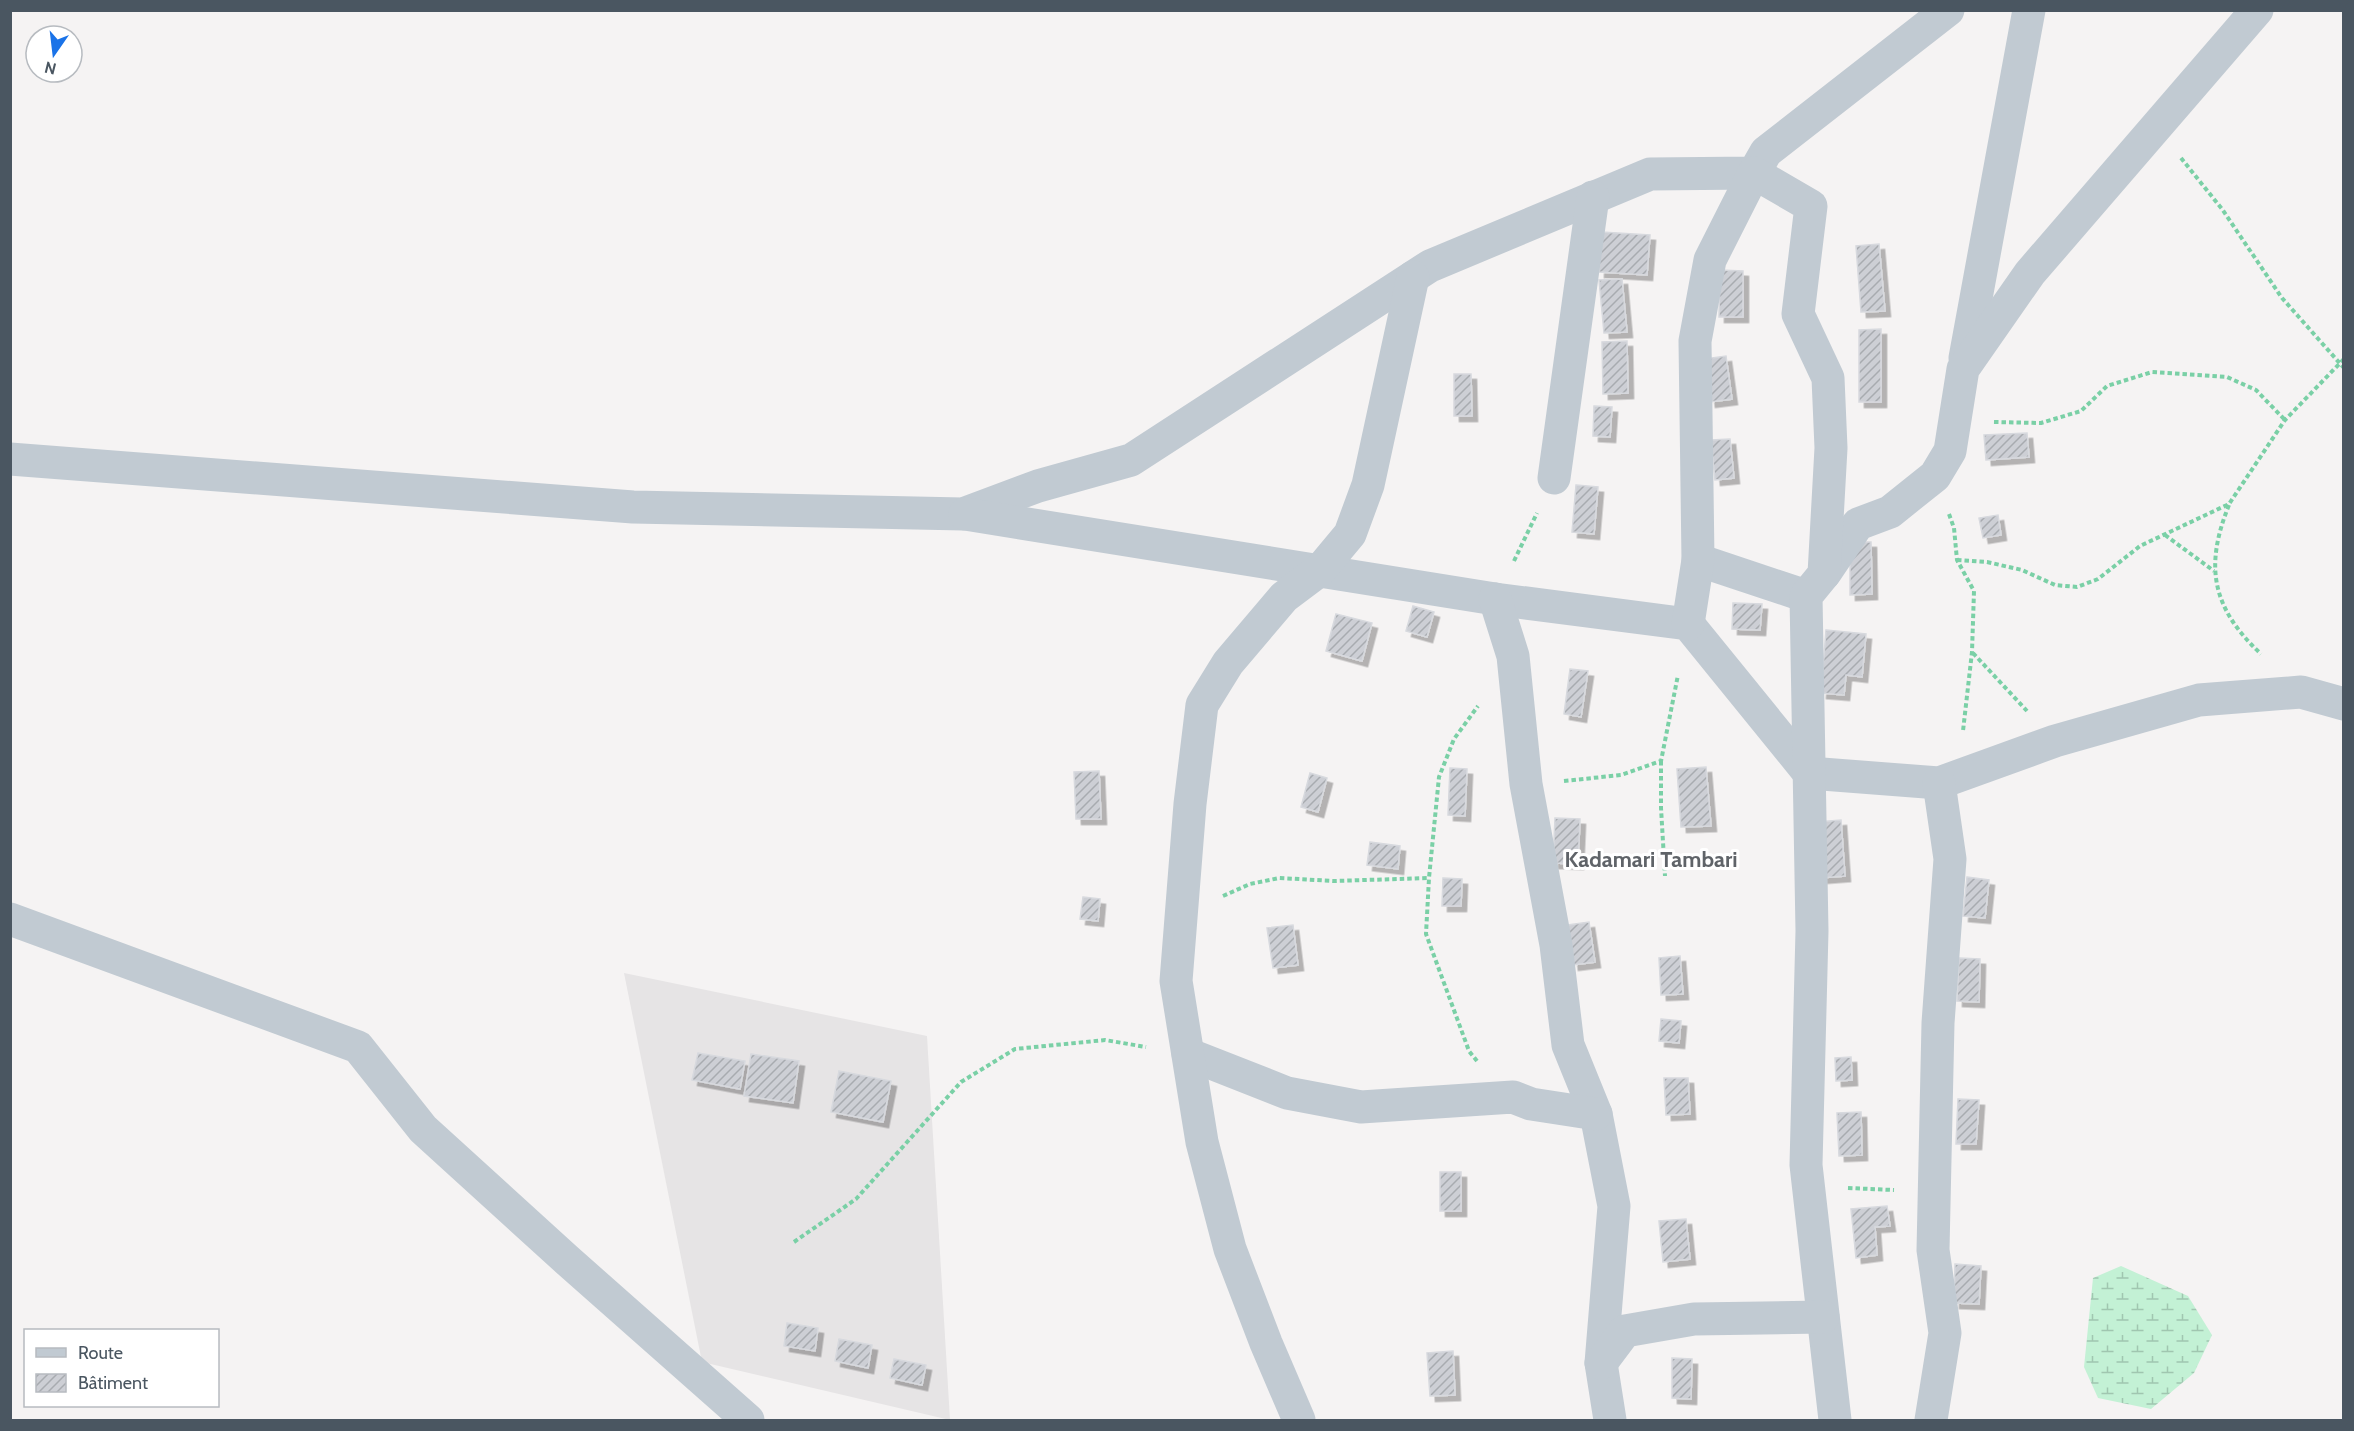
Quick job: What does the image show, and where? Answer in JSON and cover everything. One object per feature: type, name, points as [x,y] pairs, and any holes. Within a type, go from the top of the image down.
[{"type":"street","points":[[1688,624],[1698,560],[1695,341],[1710,260],[1766,152],[1948,10]]},
{"type":"street","points":[[1815,585],[1858,524],[1890,512],[1935,476],[1950,451],[2029,10]]},
{"type":"street","points":[[1963,369],[2030,273],[2257,10]]},
{"type":"street","points":[[963,514],[1038,486],[1131,460],[1430,266],[1650,174],[1754,173],[1810,206],[1798,314],[1828,378],[1831,448],[1815,585],[1809,773],[1812,931],[1806,1165],[1835,1420]]},
{"type":"street","points":[[1554,478],[1593,197]]},
{"type":"street","points":[[1299,1420],[1230,1249],[1202,1142],[1176,981],[1190,804],[1202,705],[1227,663],[1284,597],[1320,570],[1350,534],[1368,485],[1413,277]]},
{"type":"street","points":[[10,459],[633,507],[963,514],[1495,599],[1688,624],[1809,773],[1939,783],[2055,741],[2199,700],[2301,692],[2343,704]]},
{"type":"street","points":[[1698,560],[1815,585]]},
{"type":"street","points":[[1495,599],[1513,656],[1526,784],[1556,945],[1568,1046],[1596,1114],[1614,1206],[1601,1363],[1610,1420]]},
{"type":"street","points":[[1931,1420],[1945,1333],[1933,1250],[1938,1023],[1950,858],[1939,783]]},
{"type":"street","points":[[10,919],[358,1047],[423,1129],[748,1420]]},
{"type":"street","points":[[1188,1054],[1287,1094],[1360,1107],[1513,1097],[1531,1104],[1596,1114]]},
{"type":"street","points":[[1601,1363],[1625,1331],[1694,1319],[1823,1317]]},
{"type":"path","points":[[2155,126],[2222,209],[2282,298],[2343,368]]},
{"type":"path","points":[[2301,692],[2241,635],[2222,605],[2214,571],[2218,531],[2229,504],[2285,420],[2343,359]]},
{"type":"path","points":[[1955,421],[2041,423],[2081,411],[2107,386],[2152,372],[2227,377],[2256,390],[2285,420]]},
{"type":"path","points":[[1935,476],[1954,528],[1957,560],[1974,591],[1972,652],[1965,726],[1939,783]]},
{"type":"path","points":[[1495,599],[1554,478]]},
{"type":"path","points":[[1957,560],[1987,562],[2022,570],[2055,585],[2077,587],[2098,579],[2140,546],[2229,504]]},
{"type":"path","points":[[2165,535],[2214,571]]},
{"type":"path","points":[[1665,876],[1661,761],[1688,624]]},
{"type":"path","points":[[1972,652],[2055,741]]},
{"type":"path","points":[[1513,656],[1454,740],[1439,777],[1426,934],[1469,1051],[1488,1074],[1513,1097]]},
{"type":"path","points":[[1526,784],[1621,775],[1661,761]]},
{"type":"path","points":[[1179,924],[1214,900],[1250,884],[1279,878],[1334,881],[1429,878]]},
{"type":"path","points":[[794,1242],[856,1199],[961,1082],[1015,1049],[1104,1040],[1188,1054]]},
{"type":"path","points":[[1808,1185],[1935,1193]]},
{"type":"shaded area","points":[[624,973],[927,1036],[950,1420],[702,1362]]},
{"type":"green space","points":[[2121,1266],[2188,1296],[2212,1335],[2194,1373],[2151,1409],[2098,1398],[2084,1367],[2093,1278]]},
{"type":"building","points":[[1601,232],[1650,235],[1647,275],[1599,272]]},
{"type":"building","points":[[1879,244],[1885,311],[1861,312],[1856,246]]},
{"type":"building","points":[[1720,270],[1743,271],[1743,317],[1719,317]]},
{"type":"building","points":[[1622,279],[1627,332],[1604,333],[1599,280]]},
{"type":"building","points":[[1881,329],[1881,402],[1859,402],[1859,330]]},
{"type":"building","points":[[1627,341],[1628,393],[1603,394],[1602,342]]},
{"type":"building","points":[[1726,356],[1732,399],[1710,402],[1705,359]]},
{"type":"building","points":[[1454,374],[1471,374],[1472,416],[1454,416]]},
{"type":"building","points":[[1594,406],[1612,407],[1610,437],[1593,436]]},
{"type":"building","points":[[2027,433],[2029,457],[1986,460],[1984,435]]},
{"type":"building","points":[[1730,439],[1734,478],[1715,480],[1711,440]]},
{"type":"building","points":[[1576,485],[1598,487],[1594,534],[1572,532]]},
{"type":"building","points":[[1998,515],[2001,535],[1983,538],[1979,518]]},
{"type":"building","points":[[1850,542],[1871,542],[1872,594],[1850,595]]},
{"type":"building","points":[[1733,603],[1762,604],[1760,630],[1732,629]]},
{"type":"building","points":[[1413,606],[1434,612],[1427,637],[1406,631]]},
{"type":"building","points":[[1336,614],[1372,623],[1362,661],[1326,651]]},
{"type":"building","points":[[1826,630],[1866,634],[1862,677],[1846,675],[1844,695],[1821,693]]},
{"type":"building","points":[[1570,669],[1588,671],[1581,717],[1564,714]]},
{"type":"building","points":[[1706,767],[1711,826],[1681,827],[1677,769]]},
{"type":"building","points":[[1450,768],[1467,769],[1465,816],[1448,815]]},
{"type":"building","points":[[1099,771],[1101,819],[1076,819],[1074,772]]},
{"type":"building","points":[[1310,773],[1327,778],[1318,812],[1301,807]]},
{"type":"building","points":[[1555,818],[1580,819],[1578,864],[1553,863]]},
{"type":"building","points":[[1841,820],[1845,876],[1820,878],[1817,822]]},
{"type":"building","points":[[1370,842],[1400,846],[1398,869],[1367,865]]},
{"type":"building","points":[[1967,877],[1989,880],[1985,918],[1963,916]]},
{"type":"building","points":[[1443,878],[1462,879],[1461,906],[1442,906]]},
{"type":"building","points":[[1083,897],[1100,899],[1098,921],[1080,919]]},
{"type":"building","points":[[1589,922],[1595,962],[1573,965],[1568,925]]},
{"type":"building","points":[[1293,925],[1298,965],[1273,968],[1267,928]]},
{"type":"building","points":[[1680,956],[1683,994],[1661,995],[1659,958]]},
{"type":"building","points":[[1959,958],[1980,959],[1979,1002],[1957,1001]]},
{"type":"building","points":[[1661,1019],[1681,1021],[1679,1043],[1659,1041]]},
{"type":"building","points":[[698,1053],[745,1061],[740,1089],[692,1080]]},
{"type":"building","points":[[751,1054],[799,1061],[793,1103],[744,1096]]},
{"type":"building","points":[[1851,1057],[1852,1080],[1836,1081],[1835,1058]]},
{"type":"building","points":[[839,1071],[891,1081],[883,1122],[831,1112]]},
{"type":"building","points":[[1664,1078],[1688,1078],[1690,1114],[1666,1115]]},
{"type":"building","points":[[1958,1099],[1979,1100],[1976,1144],[1956,1144]]},
{"type":"building","points":[[1861,1112],[1862,1155],[1839,1156],[1837,1113]]},
{"type":"building","points":[[1440,1172],[1461,1172],[1461,1211],[1440,1211]]},
{"type":"building","points":[[1887,1206],[1890,1226],[1875,1227],[1877,1255],[1856,1258],[1851,1209]]},
{"type":"building","points":[[1686,1219],[1690,1259],[1663,1262],[1659,1221]]},
{"type":"building","points":[[1955,1264],[1981,1266],[1979,1304],[1954,1303]]},
{"type":"building","points":[[787,1323],[818,1328],[815,1351],[784,1346]]},
{"type":"building","points":[[839,1339],[872,1345],[868,1368],[835,1361]]},
{"type":"building","points":[[1453,1351],[1455,1395],[1430,1396],[1427,1353]]},
{"type":"building","points":[[1672,1358],[1692,1359],[1691,1399],[1672,1398]]},
{"type":"building","points":[[894,1359],[926,1365],[922,1385],[890,1378]]},
{"type":"district","name":"Kadamari Tambari","points":[[1651,859]]}]
